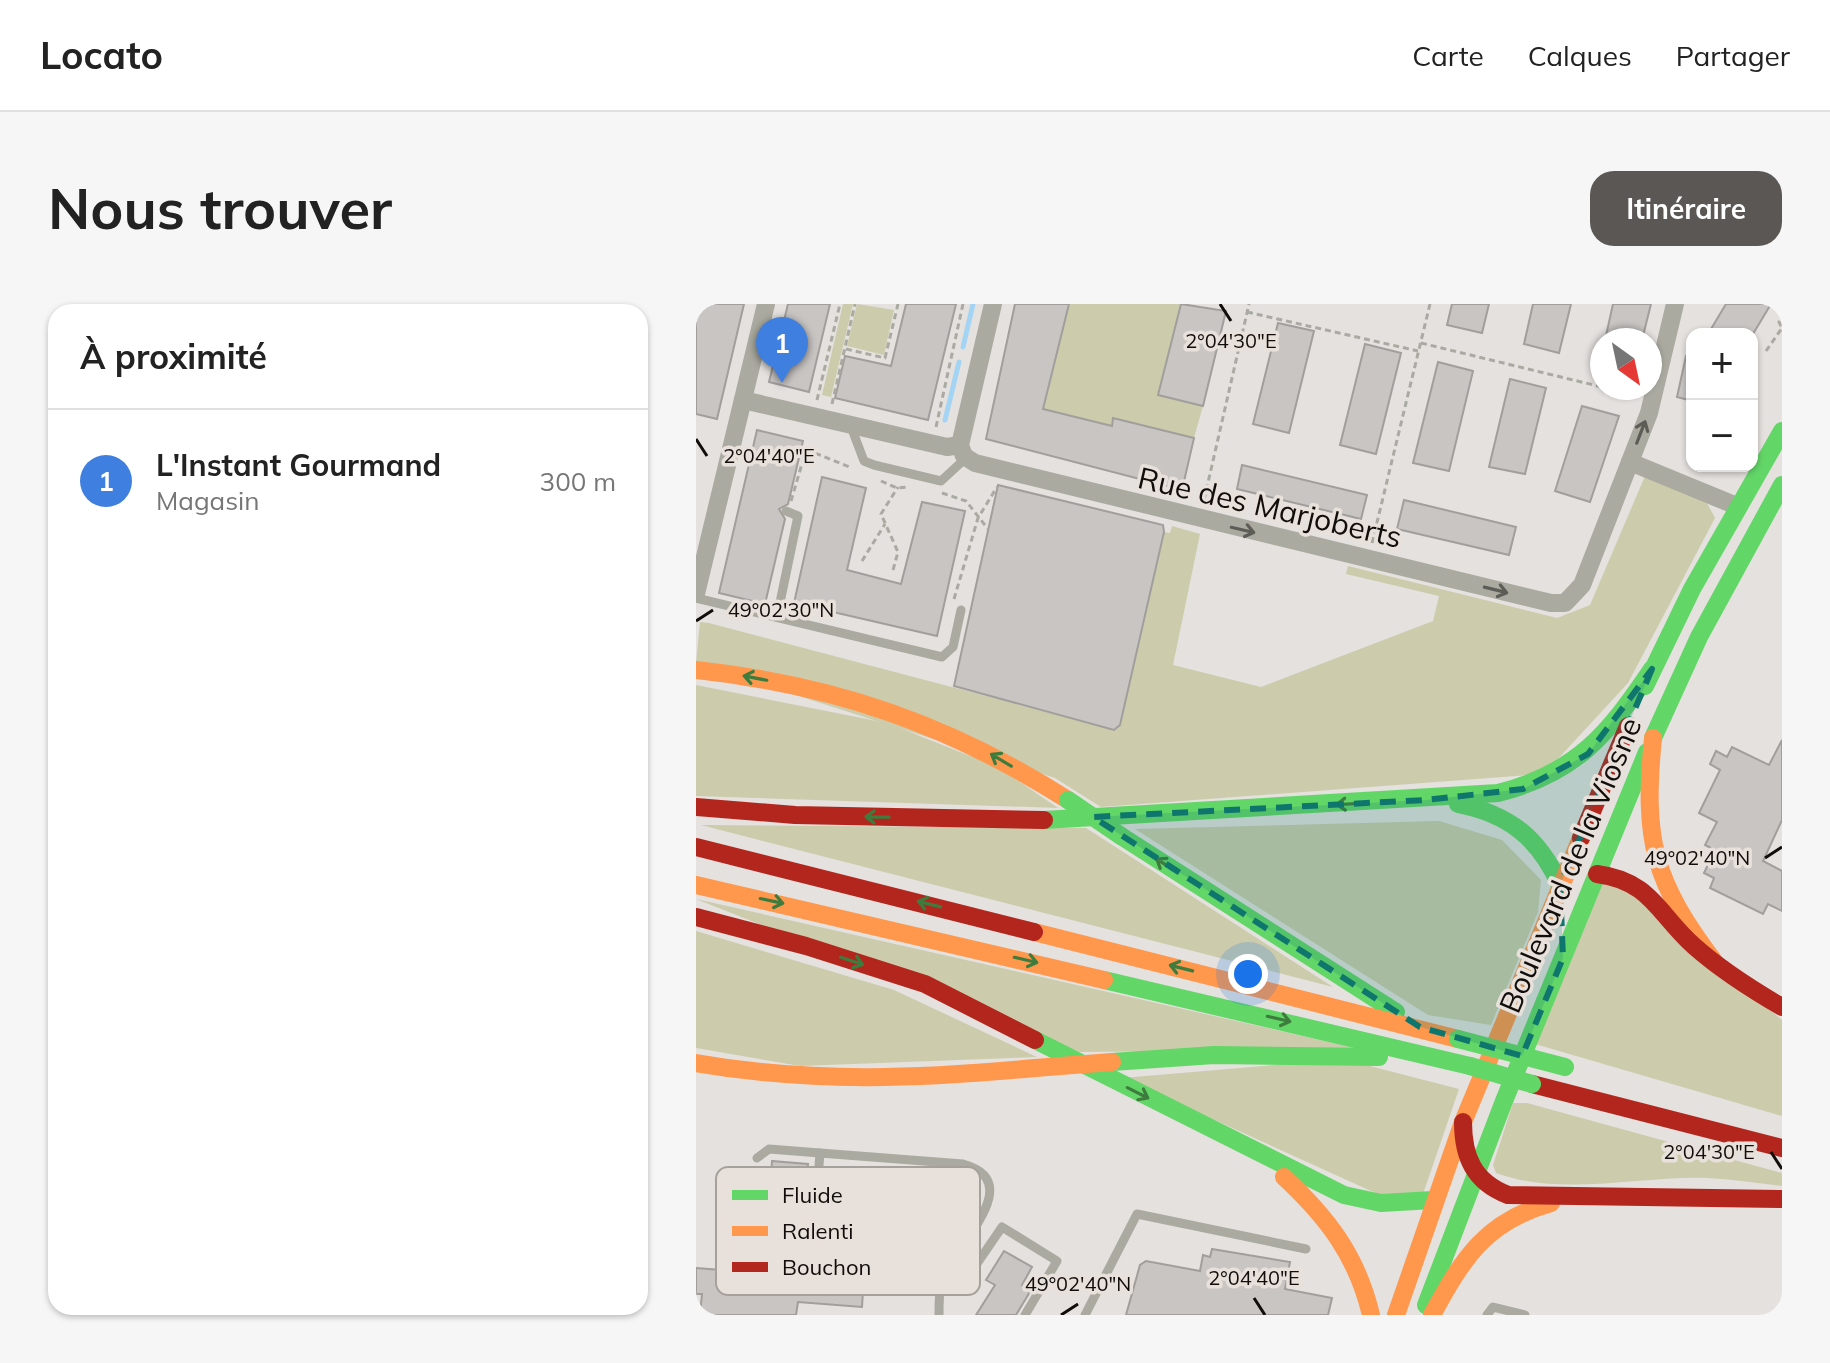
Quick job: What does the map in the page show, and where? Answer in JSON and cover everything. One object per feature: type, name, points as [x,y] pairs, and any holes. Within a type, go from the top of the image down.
[{"type":"main road","name":"Boulevard de la Viosne","points":[[1396,1315],[1433,1200],[1463,1122],[1652,669],[1737,506],[1782,431]]},
{"type":"main road","name":"Boulevard de la Viosne","points":[[1423,1315],[1475,1174],[1653,738],[1699,637],[1782,485]]},
{"type":"main road","points":[[696,807],[795,815],[1039,820],[1426,800],[1523,789],[1562,772],[1588,754],[1615,724],[1652,669]]},
{"type":"main road","points":[[696,670],[807,688],[891,712],[981,748],[1068,800],[1420,1027]]},
{"type":"main road","points":[[1653,738],[1646,804],[1654,861],[1666,895],[1716,964]]},
{"type":"main road","points":[[1426,800],[1483,810],[1520,825],[1544,852],[1560,885],[1563,958]]},
{"type":"main road","points":[[696,847],[1420,1027],[1572,1070]]},
{"type":"main road","points":[[1560,885],[1597,874],[1615,875],[1642,887],[1678,931],[1716,964],[1782,1007]]},
{"type":"main road","points":[[696,885],[1441,1058],[1782,1148]]},
{"type":"main road","points":[[696,917],[806,946],[925,984],[1344,1195],[1381,1203],[1433,1200],[1463,1188],[1475,1174]]},
{"type":"main road","points":[[696,1063],[856,1078],[924,1079],[1214,1055],[1441,1058]]},
{"type":"main road","points":[[1670,1100],[1782,1129]]},
{"type":"main road","points":[[1463,1122],[1463,1151],[1475,1174],[1490,1188],[1508,1195],[1782,1199]]},
{"type":"main road","points":[[1264,1157],[1332,1222],[1362,1273],[1371,1315]]},
{"type":"main road","points":[[1432,1315],[1477,1242],[1497,1224],[1536,1206],[1591,1195]]},
{"type":"street","points":[[696,596],[766,304]]},
{"type":"street","points":[[959,444],[993,304]]},
{"type":"street","name":"Rue des Marjoberts","points":[[743,400],[947,447],[959,444],[1020,476],[1551,603],[1565,603],[1582,585],[1630,462],[1652,401],[1675,304]]},
{"type":"street","points":[[1630,462],[1737,506]]},
{"type":"lane","points":[[850,424],[867,463],[941,481],[959,444]]},
{"type":"lane","points":[[777,617],[798,516],[789,506]]},
{"type":"lane","points":[[696,596],[942,657],[953,647],[961,610]]},
{"type":"lane","points":[[757,1158],[769,1149],[970,1167]]},
{"type":"lane","points":[[819,1167],[820,1153]]},
{"type":"lane","points":[[980,1172],[991,1190],[988,1206],[980,1219]]},
{"type":"lane","points":[[1085,1315],[1137,1214],[1306,1249]]},
{"type":"lane","points":[[980,1259],[1002,1227],[1057,1261],[1025,1315]]},
{"type":"lane","points":[[939,1315],[940,1295]]},
{"type":"lane","points":[[1487,1315],[1493,1307],[1525,1315]]},
{"type":"path","points":[[817,400],[840,304]]},
{"type":"path","points":[[832,404],[855,304]]},
{"type":"path","points":[[845,349],[885,358],[898,304]]},
{"type":"path","points":[[959,444],[934,426],[963,304]]},
{"type":"path","points":[[1199,520],[1247,304]]},
{"type":"path","points":[[1368,558],[1430,304]]},
{"type":"path","points":[[1247,312],[1418,351]]},
{"type":"path","points":[[1766,351],[1782,328],[1779,322],[1782,314]]},
{"type":"path","points":[[1421,343],[1590,385]]},
{"type":"path","points":[[789,506],[804,457],[810,451],[856,470]]},
{"type":"path","points":[[893,570],[898,552],[881,514],[906,473]]},
{"type":"path","points":[[869,476],[897,488],[916,486]]},
{"type":"path","points":[[954,599],[978,518],[997,487]]},
{"type":"path","points":[[935,491],[966,501],[988,529]]},
{"type":"path","points":[[862,561],[885,524]]},
{"type":"highlighted area","points":[[1652,669],[1560,885],[1563,958],[1522,1056],[1420,1027],[1093,817],[1426,800],[1523,789],[1588,754]]},
{"type":"green space","points":[[843,304],[853,304],[831,397],[822,395]]},
{"type":"green space","points":[[857,304],[894,310],[884,355],[847,346]]},
{"type":"green space","points":[[1069,304],[1181,304],[1158,394],[1203,406],[1194,438],[1114,419],[1110,433],[1089,420],[1042,414]]},
{"type":"green space","points":[[1645,476],[1707,503],[1715,518],[1628,683],[1544,774],[1101,807],[1055,778],[696,663],[700,622],[709,623],[1115,730],[1120,725],[1164,532],[1170,533],[1172,526],[1200,534],[1173,665],[1261,687],[1433,621],[1439,596],[1346,574],[1348,566],[1557,618],[1590,605]]},
{"type":"green space","points":[[696,685],[887,723],[998,767],[1058,808],[696,796]]},
{"type":"green space","points":[[1439,821],[1502,840],[1541,880],[1538,912],[1491,1025],[1428,1015],[1135,829]]},
{"type":"green space","points":[[701,825],[1086,828],[1333,987]]},
{"type":"green space","points":[[1616,880],[1782,1020],[1782,1116],[1535,1044],[1603,881]]},
{"type":"green space","points":[[696,899],[1360,1049],[1080,1052]]},
{"type":"green space","points":[[696,931],[894,990],[1037,1057],[800,1066],[696,1048]]},
{"type":"green space","points":[[1286,1064],[1362,1064],[1459,1089],[1423,1194],[1382,1196],[1122,1078]]},
{"type":"green space","points":[[1513,1103],[1527,1103],[1782,1173],[1782,1186],[1707,1178],[1547,1184],[1496,1173],[1493,1165]]},
{"type":"building","points":[[696,304],[744,304],[717,419],[696,414]]},
{"type":"building","points":[[788,304],[830,304],[809,392],[769,382]]},
{"type":"building","points":[[906,304],[956,304],[928,420],[835,398],[845,356],[891,366]]},
{"type":"building","points":[[1015,304],[1069,304],[1043,409],[1112,426],[1113,418],[1194,438],[1182,490],[986,439]]},
{"type":"building","points":[[1181,304],[1226,311],[1203,406],[1158,395]]},
{"type":"building","points":[[1452,304],[1489,304],[1482,333],[1447,325]]},
{"type":"building","points":[[1533,304],[1571,304],[1559,353],[1524,344]]},
{"type":"building","points":[[1613,304],[1651,304],[1645,328],[1608,328]]},
{"type":"building","points":[[1726,304],[1771,304],[1757,328],[1712,328]]},
{"type":"building","points":[[1278,323],[1314,331],[1289,433],[1253,424]]},
{"type":"building","points":[[1365,344],[1401,353],[1376,454],[1340,445]]},
{"type":"building","points":[[1686,356],[1686,399],[1677,397]]},
{"type":"building","points":[[1438,362],[1473,371],[1449,471],[1413,463]]},
{"type":"building","points":[[1510,379],[1546,388],[1525,474],[1489,467]]},
{"type":"building","points":[[1582,406],[1619,416],[1590,502],[1555,491]]},
{"type":"building","points":[[757,430],[803,441],[788,504],[779,509],[785,519],[765,604],[719,593]]},
{"type":"building","points":[[1242,465],[1367,495],[1361,519],[1237,489]]},
{"type":"building","points":[[822,477],[866,488],[847,570],[901,584],[922,502],[965,511],[937,636],[794,603]]},
{"type":"building","points":[[998,485],[1163,525],[1164,532],[1120,725],[1114,730],[954,686]]},
{"type":"building","points":[[1404,500],[1516,527],[1509,555],[1397,529]]},
{"type":"building","points":[[1782,740],[1782,820],[1763,861],[1782,871],[1782,911],[1768,904],[1763,914],[1710,888],[1714,878],[1704,873],[1715,850],[1705,845],[1717,822],[1699,813],[1720,770],[1710,764],[1716,751],[1727,757],[1732,747],[1769,765]]},
{"type":"building","points":[[772,1161],[808,1164],[808,1167],[772,1167]]},
{"type":"building","points":[[1212,1249],[1290,1262],[1285,1289],[1332,1298],[1328,1315],[1126,1315],[1140,1265],[1146,1261],[1200,1271],[1203,1255],[1210,1257]]},
{"type":"building","points":[[1004,1251],[1032,1267],[1022,1285],[1031,1290],[1016,1315],[976,1315],[995,1285],[986,1280]]},
{"type":"building","points":[[696,1268],[716,1270],[716,1295],[863,1295],[862,1307],[798,1302],[796,1315],[700,1315],[702,1294],[696,1294]]},
{"type":"waterway","points":[[963,347],[973,304]]},
{"type":"waterway","points":[[945,420],[959,362]]},
{"type":"traffic: fast","points":[[1645,686],[1692,589],[1782,431]]},
{"type":"traffic: fast","points":[[1653,738],[1699,637],[1782,485]]},
{"type":"traffic: fast","points":[[1044,820],[1498,793],[1549,774],[1588,748],[1605,732],[1652,669]]},
{"type":"traffic: fast","points":[[1426,1305],[1504,1101],[1647,752]]},
{"type":"traffic: fast","points":[[1068,800],[1121,836]]},
{"type":"traffic: fast","points":[[1458,804],[1492,814],[1520,831],[1542,854],[1560,885]]},
{"type":"traffic: fast","points":[[1121,836],[1396,1012]]},
{"type":"traffic: fast","points":[[1104,980],[1470,1066]]},
{"type":"traffic: fast","points":[[1458,1039],[1565,1067]]},
{"type":"traffic: fast","points":[[1035,1040],[1344,1195],[1381,1203],[1433,1200]]},
{"type":"traffic: fast","points":[[1112,1062],[1214,1055],[1379,1057]]},
{"type":"traffic: fast","points":[[1470,1066],[1532,1084]]},
{"type":"traffic: slow","points":[[696,670],[796,686],[890,712],[980,750],[1068,800]]},
{"type":"traffic: slow","points":[[1653,738],[1650,805],[1657,858],[1678,908],[1716,964]]},
{"type":"traffic: slow","points":[[1396,1315],[1463,1122],[1581,838]]},
{"type":"traffic: slow","points":[[696,885],[1104,980]]},
{"type":"traffic: slow","points":[[1034,932],[1458,1039]]},
{"type":"traffic: slow","points":[[1035,1068],[1112,1062]]},
{"type":"traffic: slow","points":[[696,1063],[781,1074],[865,1077],[950,1075],[1035,1068]]},
{"type":"traffic: slow","points":[[1284,1177],[1339,1239],[1358,1274],[1371,1315]]},
{"type":"traffic: slow","points":[[1432,1315],[1466,1259],[1479,1244],[1509,1220],[1551,1203]]},
{"type":"traffic: jam","points":[[1581,838],[1628,726]]},
{"type":"traffic: jam","points":[[696,807],[795,815],[1044,820]]},
{"type":"traffic: jam","points":[[696,847],[1034,932]]},
{"type":"traffic: jam","points":[[1597,874],[1615,878],[1642,891],[1704,955],[1782,1007]]},
{"type":"traffic: jam","points":[[696,917],[806,946],[925,984],[1035,1040]]},
{"type":"traffic: jam","points":[[1532,1084],[1782,1148]]},
{"type":"traffic: jam","points":[[1463,1122],[1465,1146],[1473,1167],[1487,1183],[1508,1195],[1782,1199]]},
{"type":"place","name":"L'Instant Gourmand","points":[[782,383]]}]
